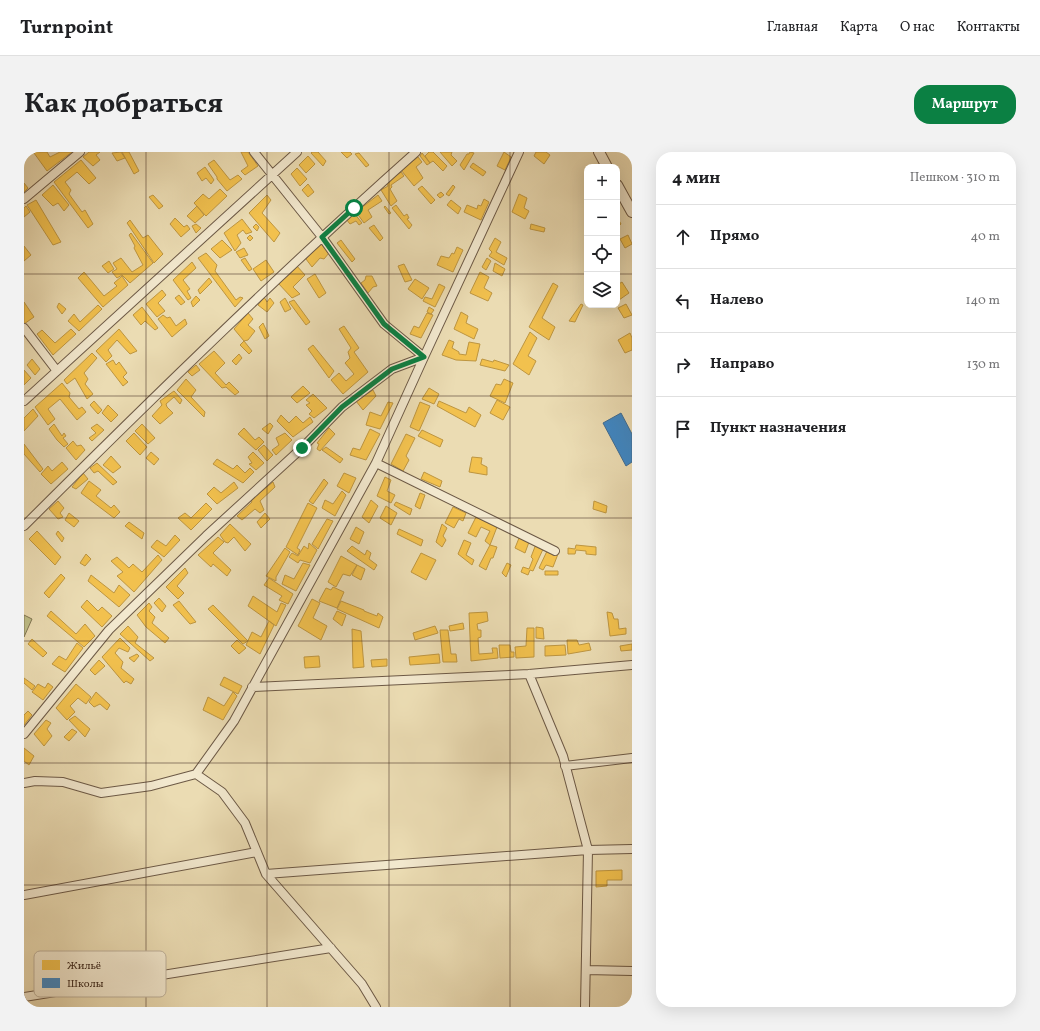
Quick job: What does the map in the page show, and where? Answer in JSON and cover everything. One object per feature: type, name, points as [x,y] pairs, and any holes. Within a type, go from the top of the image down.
[{"type":"street","points":[[24,199],[80,152]]},
{"type":"street","points":[[254,152],[322,237],[384,324],[424,357]]},
{"type":"street","points":[[24,401],[297,152]]},
{"type":"street","points":[[24,526],[147,402],[322,237],[416,152]]},
{"type":"street","points":[[24,783],[35,781],[63,782],[101,793],[151,786],[196,774],[234,721],[376,463],[519,152]]},
{"type":"street","points":[[598,152],[605,164]]},
{"type":"street","points":[[620,190],[632,212]]},
{"type":"street","points":[[24,328],[57,371]]},
{"type":"street","points":[[24,734],[109,630],[206,536],[302,448],[342,407],[392,369],[424,357]]},
{"type":"street","points":[[376,463],[555,551]]},
{"type":"street","points":[[252,688],[530,674],[632,665]]},
{"type":"street","points":[[530,674],[565,766],[588,850],[585,1007]]},
{"type":"street","points":[[565,766],[632,758]]},
{"type":"street","points":[[196,774],[222,792],[245,823],[266,874],[362,984],[376,1007]]},
{"type":"street","points":[[266,874],[588,850],[632,849]]},
{"type":"street","points":[[24,895],[257,852]]},
{"type":"street","points":[[166,974],[331,948]]},
{"type":"street","points":[[586,970],[632,971]]},
{"type":"street","points":[[24,997],[34,995]]},
{"type":"green space","points":[[24,615],[32,619],[24,637]]},
{"type":"building: Жильё","points":[[47,152],[50,157],[60,152],[72,152],[47,171],[34,153]]},
{"type":"building: Жильё","points":[[89,152],[100,152],[96,155],[100,160],[93,166],[83,157]]},
{"type":"building: Жильё","points":[[121,152],[125,158],[117,161],[112,153]]},
{"type":"building: Жильё","points":[[122,152],[129,152],[139,171],[134,174]]},
{"type":"building: Жильё","points":[[241,152],[248,152],[258,166],[245,175],[241,171],[248,166]]},
{"type":"building: Жильё","points":[[318,152],[326,161],[323,166],[311,153]]},
{"type":"building: Жильё","points":[[341,152],[350,152],[352,154],[347,158]]},
{"type":"building: Жильё","points":[[429,152],[433,152],[447,166],[443,171],[433,161],[430,163],[425,156]]},
{"type":"building: Жильё","points":[[440,152],[452,152],[451,155],[457,161],[452,166]]},
{"type":"building: Жильё","points":[[470,152],[474,153],[464,170],[460,165]]},
{"type":"building: Жильё","points":[[504,152],[511,157],[505,170],[497,166]]},
{"type":"building: Жильё","points":[[536,152],[546,152],[550,155],[544,164],[534,156]]},
{"type":"building: Жильё","points":[[359,153],[369,165],[366,167],[355,154]]},
{"type":"building: Жильё","points":[[422,153],[430,163],[427,165],[420,156]]},
{"type":"building: Жильё","points":[[308,156],[315,164],[306,173],[299,165]]},
{"type":"building: Жильё","points":[[418,157],[422,162],[416,167],[423,178],[414,186],[401,170]]},
{"type":"building: Жильё","points":[[81,160],[96,178],[89,184],[77,172],[65,182],[71,190],[69,194],[82,212],[85,210],[93,224],[88,228],[54,182]]},
{"type":"building: Жильё","points":[[214,160],[230,180],[238,175],[242,179],[227,191],[217,179],[208,164]]},
{"type":"building: Жильё","points":[[473,163],[486,172],[483,176],[470,167]]},
{"type":"building: Жильё","points":[[205,167],[214,180],[211,184],[206,178],[202,181],[197,173]]},
{"type":"building: Жильё","points":[[297,168],[307,179],[300,186],[291,174]]},
{"type":"building: Жильё","points":[[401,172],[404,176],[391,185],[392,187],[390,189],[397,201],[391,206],[381,190],[388,186],[386,182]]},
{"type":"building: Жильё","points":[[24,183],[28,188],[24,192]]},
{"type":"building: Жильё","points":[[308,184],[314,192],[308,197],[302,190]]},
{"type":"building: Жильё","points":[[53,185],[69,205],[64,211],[58,203],[53,206],[42,195]]},
{"type":"building: Жильё","points":[[453,185],[455,187],[449,196],[446,194]]},
{"type":"building: Жильё","points":[[422,186],[435,200],[431,204],[418,189]]},
{"type":"building: Жильё","points":[[220,189],[227,196],[206,216],[194,203],[203,194],[209,199]]},
{"type":"building: Жильё","points":[[441,192],[444,195],[440,198],[437,195]]},
{"type":"building: Жильё","points":[[519,194],[527,198],[524,208],[529,211],[525,219],[512,212]]},
{"type":"building: Жильё","points":[[153,195],[163,206],[159,209],[149,197]]},
{"type":"building: Жильё","points":[[267,195],[271,200],[262,213],[280,233],[274,242],[249,213]]},
{"type":"building: Жильё","points":[[378,195],[382,201],[368,210],[372,217],[364,223],[356,212]]},
{"type":"building: Жильё","points":[[484,199],[489,202],[481,220],[464,212],[467,205],[477,209],[478,205],[481,206]]},
{"type":"building: Жильё","points":[[36,200],[61,242],[53,245],[27,205]]},
{"type":"building: Жильё","points":[[451,200],[461,208],[458,214],[447,205]]},
{"type":"building: Жильё","points":[[396,205],[404,216],[407,214],[409,218],[407,219],[412,225],[409,229],[392,208]]},
{"type":"building: Жильё","points":[[26,206],[30,212],[24,217],[24,208]]},
{"type":"building: Жильё","points":[[197,206],[204,215],[195,223],[187,216]]},
{"type":"building: Жильё","points":[[385,206],[391,213],[389,214],[384,207]]},
{"type":"building: Жильё","points":[[354,213],[362,223],[359,225],[356,221],[350,224],[346,219]]},
{"type":"building: Жильё","points":[[175,218],[184,227],[187,225],[190,229],[181,237],[170,224]]},
{"type":"building: Жильё","points":[[242,219],[252,232],[246,234],[243,230],[237,235],[241,243],[235,251],[224,233]]},
{"type":"building: Жильё","points":[[130,220],[143,238],[148,235],[163,254],[154,263],[127,223]]},
{"type":"building: Жильё","points":[[196,224],[201,228],[196,233],[192,226]]},
{"type":"building: Жильё","points":[[256,224],[259,227],[257,231],[253,227]]},
{"type":"building: Жильё","points":[[531,224],[545,228],[544,232],[530,229]]},
{"type":"building: Жильё","points":[[374,225],[383,238],[380,241],[369,228]]},
{"type":"building: Жильё","points":[[131,233],[153,263],[130,283],[122,275],[117,278],[112,272],[117,269],[113,263],[121,258],[132,272],[143,265],[129,235]]},
{"type":"building: Жильё","points":[[250,235],[253,238],[250,241],[247,238]]},
{"type":"building: Жильё","points":[[628,235],[632,244],[625,248],[620,239]]},
{"type":"building: Жильё","points":[[495,238],[501,242],[496,252],[507,258],[504,265],[489,256],[492,252],[489,249]]},
{"type":"building: Жильё","points":[[222,240],[232,250],[220,258],[211,249]]},
{"type":"building: Жильё","points":[[341,240],[355,259],[352,262],[337,243]]},
{"type":"building: Жильё","points":[[322,241],[329,253],[324,259],[320,258],[312,267],[306,259]]},
{"type":"building: Жильё","points":[[24,246],[31,255],[24,261]]},
{"type":"building: Жильё","points":[[457,247],[463,250],[453,272],[437,265],[441,256],[449,258],[452,253],[454,254]]},
{"type":"building: Жильё","points":[[244,248],[248,255],[240,258],[236,252]]},
{"type":"building: Жильё","points":[[206,253],[217,265],[215,271],[236,300],[240,297],[243,298],[235,307],[198,258]]},
{"type":"building: Жильё","points":[[245,258],[252,269],[249,271],[241,260]]},
{"type":"building: Жильё","points":[[487,258],[491,261],[486,270],[482,267]]},
{"type":"building: Жильё","points":[[266,260],[274,272],[261,281],[253,269]]},
{"type":"building: Жильё","points":[[109,261],[114,269],[108,273],[102,266]]},
{"type":"building: Жильё","points":[[192,262],[196,268],[183,280],[190,289],[187,291],[191,298],[188,300],[173,280]]},
{"type":"building: Жильё","points":[[495,263],[505,269],[502,276],[493,271]]},
{"type":"building: Жильё","points":[[404,264],[412,280],[405,282],[398,266]]},
{"type":"building: Жильё","points":[[296,265],[305,275],[293,287],[300,294],[292,298],[278,283]]},
{"type":"building: Жильё","points":[[84,272],[104,296],[117,286],[114,283],[122,276],[128,285],[103,307],[78,278]]},
{"type":"building: Жильё","points":[[480,272],[489,277],[484,288],[492,293],[488,301],[470,293]]},
{"type":"building: Жильё","points":[[315,274],[326,293],[319,298],[307,279]]},
{"type":"building: Жильё","points":[[366,276],[372,276],[377,286],[373,287],[368,293],[361,283],[365,280]]},
{"type":"building: Жильё","points":[[209,278],[212,282],[200,294],[198,290]]},
{"type":"building: Жильё","points":[[415,279],[429,288],[422,299],[408,289]]},
{"type":"building: Жильё","points":[[622,282],[629,293],[620,299],[620,283]]},
{"type":"building: Жильё","points":[[553,283],[558,286],[542,318],[555,327],[549,340],[529,327]]},
{"type":"building: Жильё","points":[[439,284],[445,287],[435,307],[423,301],[425,297],[432,299]]},
{"type":"building: Жильё","points":[[162,290],[166,295],[158,303],[165,311],[157,317],[146,304]]},
{"type":"building: Жильё","points":[[179,295],[185,302],[181,305],[175,298]]},
{"type":"building: Жильё","points":[[196,296],[200,300],[193,307],[191,302]]},
{"type":"building: Жильё","points":[[264,297],[267,302],[270,298],[274,303],[267,312],[258,305]]},
{"type":"building: Жильё","points":[[285,298],[291,309],[285,312],[280,302]]},
{"type":"building: Жильё","points":[[294,300],[310,322],[306,325],[289,302]]},
{"type":"building: Жильё","points":[[24,302],[34,317],[24,324]]},
{"type":"building: Жильё","points":[[59,303],[66,309],[62,314],[57,307]]},
{"type":"building: Жильё","points":[[581,304],[583,305],[575,322],[569,321]]},
{"type":"building: Жильё","points":[[626,304],[632,315],[624,318],[618,308]]},
{"type":"building: Жильё","points":[[98,305],[102,309],[79,331],[68,321],[74,314],[80,322]]},
{"type":"building: Жильё","points":[[142,307],[158,328],[155,330],[145,321],[141,325],[133,315]]},
{"type":"building: Жильё","points":[[429,307],[434,310],[431,314],[427,312]]},
{"type":"building: Жильё","points":[[461,312],[468,316],[466,323],[478,329],[474,339],[454,329]]},
{"type":"building: Жильё","points":[[248,313],[253,319],[248,325],[255,331],[248,340],[244,341],[234,329]]},
{"type":"building: Жильё","points":[[427,313],[433,315],[421,338],[410,334],[414,326],[419,328]]},
{"type":"building: Жильё","points":[[163,315],[167,318],[170,317],[176,326],[185,319],[187,324],[172,337],[158,319]]},
{"type":"building: Жильё","points":[[263,323],[269,336],[265,339],[259,327]]},
{"type":"building: Жильё","points":[[344,326],[359,348],[354,352],[368,372],[343,394],[331,380],[339,373],[346,381],[354,374],[345,363],[350,358],[348,352],[351,348],[339,329]]},
{"type":"building: Жильё","points":[[71,329],[76,334],[53,355],[37,334],[42,330],[55,343]]},
{"type":"building: Жильё","points":[[119,329],[137,351],[130,354],[117,340],[108,350],[112,356],[106,362],[96,351]]},
{"type":"building: Жильё","points":[[530,332],[537,338],[528,356],[536,361],[529,375],[513,364]]},
{"type":"building: Жильё","points":[[630,333],[632,338],[632,350],[625,353],[618,340]]},
{"type":"building: Жильё","points":[[449,340],[454,342],[452,348],[459,352],[459,354],[466,355],[469,342],[480,344],[476,361],[456,360],[442,355]]},
{"type":"building: Жильё","points":[[244,341],[252,351],[249,354],[240,345]]},
{"type":"building: Жильё","points":[[313,345],[334,371],[329,378],[308,349]]},
{"type":"building: Жильё","points":[[214,351],[225,363],[215,373],[226,385],[229,382],[239,392],[235,395],[226,387],[222,388],[199,364]]},
{"type":"building: Жильё","points":[[92,353],[97,358],[84,373],[88,379],[85,384],[93,394],[87,399],[75,378],[67,384],[64,380]]},
{"type":"building: Жильё","points":[[239,354],[242,358],[236,365],[232,361]]},
{"type":"building: Жильё","points":[[32,359],[40,369],[35,375],[27,365]]},
{"type":"building: Жильё","points":[[482,359],[493,362],[494,360],[509,365],[505,371],[480,365]]},
{"type":"building: Жильё","points":[[113,360],[116,365],[119,362],[127,373],[123,377],[128,382],[123,386],[106,364]]},
{"type":"building: Жильё","points":[[196,365],[200,370],[192,376],[188,372]]},
{"type":"building: Жильё","points":[[24,370],[31,378],[24,385]]},
{"type":"building: Жильё","points":[[186,379],[196,390],[191,397],[205,412],[204,417],[177,390]]},
{"type":"building: Жильё","points":[[504,379],[513,383],[505,403],[490,396],[496,384],[501,385]]},
{"type":"building: Жильё","points":[[62,383],[70,393],[69,397],[79,409],[82,407],[86,412],[77,420],[60,399],[48,409],[55,419],[48,425],[35,407]]},
{"type":"building: Жильё","points":[[303,386],[310,393],[297,403],[291,397]]},
{"type":"building: Жильё","points":[[429,388],[439,394],[434,404],[422,399]]},
{"type":"building: Жильё","points":[[373,390],[376,396],[363,410],[356,401]]},
{"type":"building: Жильё","points":[[174,391],[182,400],[180,404],[174,397],[166,404],[173,413],[160,424],[152,416],[162,405],[160,401]]},
{"type":"building: Жильё","points":[[313,394],[327,408],[314,418],[309,414],[312,411],[306,405],[310,403],[306,400]]},
{"type":"building: Жильё","points":[[497,400],[510,407],[503,420],[490,413]]},
{"type":"building: Жильё","points":[[94,401],[102,410],[98,414],[90,405]]},
{"type":"building: Жильё","points":[[439,401],[466,413],[469,407],[481,415],[475,427],[437,406]]},
{"type":"building: Жильё","points":[[388,402],[393,403],[380,429],[366,425],[370,412],[381,416]]},
{"type":"building: Жильё","points":[[420,402],[430,406],[419,431],[410,427]]},
{"type":"building: Жильё","points":[[108,405],[118,415],[111,422],[102,413]]},
{"type":"building: Жильё","points":[[33,409],[38,416],[24,431],[24,418]]},
{"type":"building: Жильё","points":[[281,415],[289,423],[296,416],[303,423],[310,417],[313,422],[293,437],[277,421]]},
{"type":"building: Жильё","points":[[270,423],[273,426],[268,434],[262,429]]},
{"type":"building: Жильё","points":[[54,424],[62,436],[64,433],[66,436],[63,438],[68,444],[64,447],[49,429]]},
{"type":"building: Жильё","points":[[97,424],[104,430],[92,441],[89,438],[96,433],[91,428]]},
{"type":"building: Жильё","points":[[142,424],[155,438],[148,444],[135,431]]},
{"type":"building: Жильё","points":[[244,428],[255,440],[259,437],[264,442],[256,450],[238,434]]},
{"type":"building: Жильё","points":[[329,428],[335,434],[320,451],[317,449],[319,444],[317,443]]},
{"type":"building: Жильё","points":[[370,429],[380,434],[366,460],[350,455],[353,448],[360,450]]},
{"type":"building: Жильё","points":[[422,430],[443,440],[440,447],[418,436]]},
{"type":"building: Жильё","points":[[134,433],[147,447],[140,455],[126,441]]},
{"type":"building: Жильё","points":[[285,433],[292,440],[276,455],[272,450],[279,445],[276,438]]},
{"type":"building: Жильё","points":[[406,434],[415,438],[406,456],[409,460],[403,471],[391,464]]},
{"type":"building: Жильё","points":[[73,441],[77,446],[81,445],[85,450],[76,460],[66,448]]},
{"type":"building: Жильё","points":[[24,444],[43,469],[40,472],[24,454]]},
{"type":"building: Жильё","points":[[264,445],[273,455],[267,461],[258,450]]},
{"type":"building: Жильё","points":[[326,447],[343,459],[340,463],[322,450]]},
{"type":"building: Жильё","points":[[151,452],[159,459],[154,465],[146,458]]},
{"type":"building: Жильё","points":[[253,452],[264,463],[256,470],[249,464],[252,463],[248,457]]},
{"type":"building: Жильё","points":[[111,456],[121,467],[113,473],[103,465]]},
{"type":"building: Жильё","points":[[472,457],[482,458],[481,464],[487,467],[487,475],[469,472]]},
{"type":"building: Жильё","points":[[217,459],[233,469],[237,465],[245,473],[250,468],[254,472],[243,483],[213,464]]},
{"type":"building: Жильё","points":[[62,462],[68,469],[51,484],[41,474],[48,466],[52,471]]},
{"type":"building: Жильё","points":[[97,463],[117,482],[113,485],[98,471],[94,473],[90,468]]},
{"type":"building: Жильё","points":[[424,472],[442,481],[440,487],[421,479]]},
{"type":"building: Жильё","points":[[83,473],[88,479],[76,489],[72,487]]},
{"type":"building: Жильё","points":[[344,473],[356,478],[349,493],[337,486]]},
{"type":"building: Жильё","points":[[385,477],[391,480],[387,491],[395,495],[391,503],[377,496]]},
{"type":"building: Жильё","points":[[324,479],[328,483],[313,504],[309,501]]},
{"type":"building: Жильё","points":[[89,481],[101,490],[96,496],[111,508],[114,505],[120,512],[114,518],[81,493]]},
{"type":"building: Жильё","points":[[234,482],[238,488],[217,504],[207,494],[214,487],[221,493]]},
{"type":"building: Жильё","points":[[273,482],[275,487],[260,501],[264,510],[260,513],[255,509],[242,520],[237,516],[252,502],[251,500]]},
{"type":"building: Жильё","points":[[342,491],[346,495],[335,516],[322,508],[325,500],[333,504]]},
{"type":"building: Жильё","points":[[420,493],[425,495],[420,509],[415,506]]},
{"type":"building: Жильё","points":[[371,500],[378,506],[369,523],[362,517]]},
{"type":"building: Жильё","points":[[58,501],[64,508],[60,513],[63,517],[58,519],[49,509]]},
{"type":"building: Жильё","points":[[594,501],[607,506],[606,513],[593,509]]},
{"type":"building: Жильё","points":[[396,502],[412,509],[410,515],[394,505]]},
{"type":"building: Жильё","points":[[206,503],[212,509],[191,530],[178,518],[185,513],[191,518]]},
{"type":"building: Жильё","points":[[308,503],[317,508],[297,548],[300,550],[298,555],[286,547]]},
{"type":"building: Жильё","points":[[386,506],[397,513],[391,525],[380,518]]},
{"type":"building: Жильё","points":[[453,507],[466,513],[463,521],[459,519],[454,528],[445,523]]},
{"type":"building: Жильё","points":[[69,513],[79,521],[74,527],[65,520]]},
{"type":"building: Жильё","points":[[265,513],[270,519],[261,528],[257,522]]},
{"type":"building: Жильё","points":[[476,517],[497,527],[490,545],[485,541],[490,531],[481,527],[476,537],[468,533]]},
{"type":"building: Жильё","points":[[327,519],[333,521],[318,549],[312,544]]},
{"type":"building: Жильё","points":[[129,522],[144,533],[142,539],[125,526]]},
{"type":"building: Жильё","points":[[230,524],[251,544],[245,551],[234,537],[228,543],[225,542],[220,535]]},
{"type":"building: Жильё","points":[[442,524],[447,528],[443,536],[446,540],[442,547],[436,542]]},
{"type":"building: Жильё","points":[[356,527],[364,532],[359,544],[350,539]]},
{"type":"building: Жильё","points":[[399,529],[423,540],[421,546],[397,534]]},
{"type":"building: Жильё","points":[[37,531],[61,557],[55,565],[29,539]]},
{"type":"building: Жильё","points":[[58,531],[64,538],[62,542],[56,534]]},
{"type":"building: Жильё","points":[[175,535],[180,540],[164,557],[151,547],[157,540],[166,546]]},
{"type":"building: Жильё","points":[[218,537],[224,542],[213,553],[231,570],[227,576],[213,564],[211,567],[198,555]]},
{"type":"building: Жильё","points":[[519,538],[529,542],[525,553],[515,548]]},
{"type":"building: Жильё","points":[[464,540],[471,543],[466,555],[474,560],[472,565],[458,554]]},
{"type":"building: Жильё","points":[[309,543],[317,550],[310,563],[300,560],[298,563],[289,557],[292,553],[298,556],[304,546],[308,549]]},
{"type":"building: Жильё","points":[[536,544],[544,547],[533,571],[530,570],[528,575],[521,572],[523,567],[529,569],[533,559],[531,557]]},
{"type":"building: Жильё","points":[[490,545],[497,547],[486,570],[479,566]]},
{"type":"building: Жильё","points":[[576,545],[596,547],[596,555],[586,554],[586,551],[576,550],[575,554],[568,554],[568,548],[575,549]]},
{"type":"building: Жильё","points":[[352,546],[365,555],[367,550],[371,553],[369,559],[377,565],[374,570],[347,551]]},
{"type":"building: Жильё","points":[[285,548],[290,552],[276,577],[276,581],[266,576]]},
{"type":"building: Жильё","points":[[548,549],[558,554],[553,567],[546,565],[543,570],[539,568]]},
{"type":"building: Жильё","points":[[421,553],[436,560],[426,580],[411,572]]},
{"type":"building: Жильё","points":[[86,554],[91,559],[85,566],[80,563]]},
{"type":"building: Жильё","points":[[158,555],[162,560],[134,592],[117,576],[123,572],[111,561],[117,557],[129,568],[133,564],[142,572]]},
{"type":"building: Жильё","points":[[341,556],[357,565],[350,576],[343,574],[336,587],[328,582]]},
{"type":"building: Жильё","points":[[303,563],[310,565],[296,591],[282,584],[285,575],[294,579]]},
{"type":"building: Жильё","points":[[507,563],[511,565],[506,577],[502,573]]},
{"type":"building: Жильё","points":[[357,565],[365,569],[361,580],[352,575]]},
{"type":"building: Жильё","points":[[185,568],[188,573],[177,586],[184,593],[178,599],[166,587]]},
{"type":"building: Жильё","points":[[545,571],[558,571],[558,575],[545,575]]},
{"type":"building: Жильё","points":[[61,574],[65,578],[49,598],[44,593]]},
{"type":"building: Жильё","points":[[91,575],[114,593],[119,585],[130,595],[119,607],[88,581]]},
{"type":"building: Жильё","points":[[269,578],[293,594],[288,604],[279,600],[282,596],[264,585]]},
{"type":"building: Жильё","points":[[333,587],[344,592],[337,608],[319,601],[326,588],[331,590]]},
{"type":"building: Жильё","points":[[253,596],[277,612],[281,603],[286,605],[276,626],[248,606]]},
{"type":"building: Жильё","points":[[159,598],[166,606],[162,612],[154,603]]},
{"type":"building: Жильё","points":[[312,599],[320,603],[313,618],[327,626],[321,640],[298,626]]},
{"type":"building: Жильё","points":[[87,600],[98,611],[102,607],[112,616],[102,627],[81,607]]},
{"type":"building: Жильё","points":[[179,601],[196,622],[190,624],[173,605]]},
{"type":"building: Жильё","points":[[341,601],[377,616],[378,613],[383,617],[379,628],[337,609]]},
{"type":"building: Жильё","points":[[149,603],[152,607],[149,611],[155,617],[152,623],[169,638],[165,643],[146,627],[137,615]]},
{"type":"building: Жильё","points":[[213,605],[248,641],[243,644],[208,609]]},
{"type":"building: Жильё","points":[[51,611],[76,634],[85,624],[95,636],[84,647],[47,616]]},
{"type":"building: Жильё","points":[[337,611],[346,615],[342,626],[333,619]]},
{"type":"building: Жильё","points":[[487,612],[488,621],[477,624],[478,630],[481,630],[481,637],[478,638],[479,654],[493,653],[492,648],[497,648],[498,658],[471,661],[469,613]]},
{"type":"building: Жильё","points":[[607,612],[612,613],[614,619],[618,619],[619,629],[626,628],[626,634],[610,636]]},
{"type":"building: Жильё","points":[[269,621],[274,625],[260,654],[246,645],[252,632],[261,637]]},
{"type":"building: Жильё","points":[[463,623],[464,629],[450,631],[449,626]]},
{"type":"building: Жильё","points":[[128,626],[138,637],[135,643],[154,658],[150,661],[120,634]]},
{"type":"building: Жильё","points":[[435,626],[438,633],[415,640],[413,633]]},
{"type":"building: Жильё","points":[[536,627],[543,628],[544,639],[536,638]]},
{"type":"building: Жильё","points":[[527,628],[534,628],[534,657],[516,658],[515,647],[526,646]]},
{"type":"building: Жильё","points":[[352,629],[361,631],[364,667],[353,668]]},
{"type":"building: Жильё","points":[[440,630],[448,630],[451,654],[456,654],[457,662],[443,662]]},
{"type":"building: Жильё","points":[[120,638],[130,648],[128,652],[119,648],[115,653],[123,662],[121,668],[134,679],[131,684],[126,681],[124,683],[102,657]]},
{"type":"building: Жильё","points":[[32,639],[47,653],[43,657],[28,644]]},
{"type":"building: Жильё","points":[[237,640],[246,648],[239,654],[231,646]]},
{"type":"building: Жильё","points":[[567,640],[577,640],[579,645],[589,643],[591,650],[568,654]]},
{"type":"building: Жильё","points":[[77,643],[83,648],[65,672],[52,664],[59,656],[66,660]]},
{"type":"building: Жильё","points":[[632,644],[632,650],[621,651],[620,646]]},
{"type":"building: Жильё","points":[[499,645],[510,645],[511,652],[514,652],[514,657],[500,658]]},
{"type":"building: Жильё","points":[[565,645],[566,655],[545,656],[545,646]]},
{"type":"building: Жильё","points":[[137,654],[139,656],[134,662],[129,658]]},
{"type":"building: Жильё","points":[[439,654],[440,663],[410,665],[409,657]]},
{"type":"building: Жильё","points":[[319,656],[320,667],[305,668],[304,657]]},
{"type":"building: Жильё","points":[[387,659],[387,666],[372,667],[371,660]]},
{"type":"building: Жильё","points":[[99,660],[105,666],[95,675],[90,670]]},
{"type":"building: Жильё","points":[[224,677],[242,686],[238,694],[220,685]]},
{"type":"building: Жильё","points":[[24,678],[35,686],[32,690],[24,683]]},
{"type":"building: Жильё","points":[[48,683],[53,687],[43,700],[32,692],[38,684],[45,688]]},
{"type":"building: Жильё","points":[[76,684],[91,697],[86,704],[78,698],[70,706],[75,712],[67,720],[56,708]]},
{"type":"building: Жильё","points":[[96,692],[110,705],[107,710],[100,704],[94,707],[89,702]]},
{"type":"building: Жильё","points":[[233,692],[237,696],[223,720],[203,710],[208,697],[224,706]]},
{"type":"building: Жильё","points":[[28,711],[32,715],[24,725],[24,715]]},
{"type":"building: Жильё","points":[[75,716],[90,729],[85,737],[69,720]]},
{"type":"building: Жильё","points":[[46,720],[51,723],[47,729],[52,736],[44,746],[34,734]]},
{"type":"building: Жильё","points":[[72,729],[77,732],[69,741],[64,737]]},
{"type":"building: Жильё","points":[[24,748],[34,756],[29,765],[24,761]]},
{"type":"building: Жильё","points":[[622,870],[622,880],[607,880],[607,886],[596,887],[596,871]]},
{"type":"building: Школы","points":[[621,413],[632,434],[632,462],[626,466],[603,423]]},
{"type":"route","points":[[302,448],[342,407],[392,369],[424,357],[384,324],[322,237],[354,208]]}]
